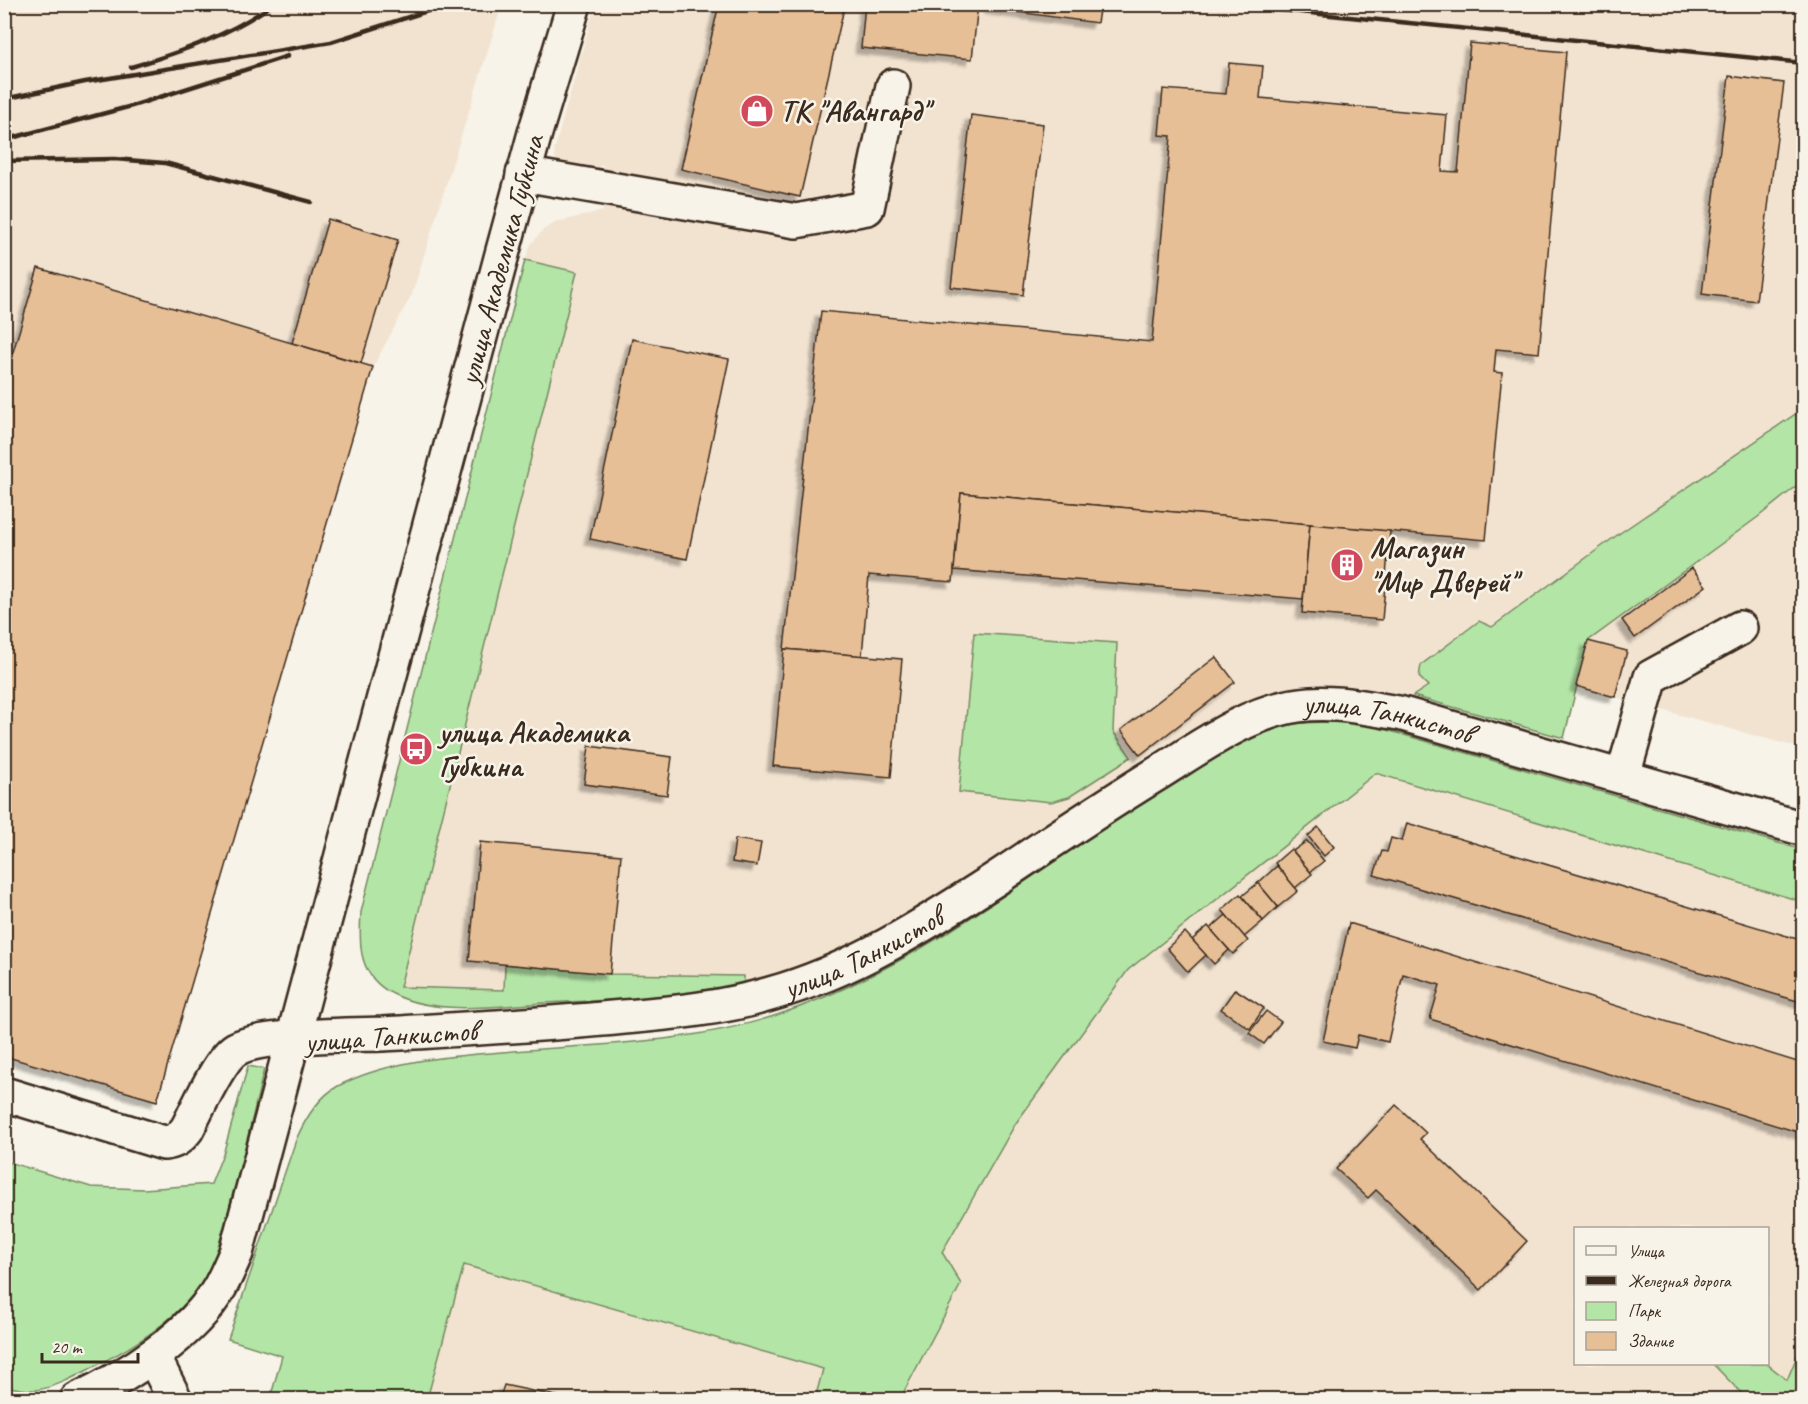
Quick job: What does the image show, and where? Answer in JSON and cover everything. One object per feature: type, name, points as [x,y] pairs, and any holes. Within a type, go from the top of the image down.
[{"type":"street","name":"улица Академика Губкина","points":[[294,1038],[523,174],[574,4]]},
{"type":"street","points":[[523,174],[796,221],[867,208],[893,86]]},
{"type":"street","points":[[1623,776],[1651,677],[1740,628]]},
{"type":"street","name":"улица Танкистов","points":[[76,1400],[108,1385],[153,1356],[197,1317],[220,1287],[232,1262],[248,1210],[294,1038],[560,1024],[676,1012],[770,995],[814,980],[910,933],[1108,804],[1245,722],[1275,710],[1299,705],[1330,703],[1399,713],[1803,829]]},
{"type":"street","points":[[4,1094],[170,1143],[180,1138],[187,1129],[221,1065],[233,1050],[250,1043],[294,1038]]},
{"type":"street","points":[[153,1356],[175,1400]]},
{"type":"shaded area","points":[[4,5],[502,5],[412,294],[373,367],[157,1101],[5,1056]]},
{"type":"shaded area","points":[[595,5],[1803,5],[1803,409],[1620,533],[1492,627],[1478,621],[1422,665],[1419,677],[1428,686],[1413,696],[1356,686],[1307,684],[1254,699],[1209,719],[1042,829],[874,934],[829,954],[785,972],[744,983],[744,976],[610,974],[506,964],[504,990],[400,987],[577,272],[525,260],[531,244],[543,230],[557,222],[603,211],[603,164],[592,172],[564,168],[556,160],[554,151]],"holes":[[[1470,44],[1566,52],[1539,353],[1496,349],[1494,372],[1502,373],[1486,540],[961,493],[953,582],[869,575],[862,656],[784,649],[821,311],[1152,341],[1171,136],[1159,134],[1163,89],[1226,94],[1229,63],[1263,66],[1260,98],[1447,114],[1442,171],[1458,172]]]},
{"type":"shaded area","points":[[1803,481],[1803,749],[1576,686],[1588,641],[1758,517]]},
{"type":"shaded area","points":[[1376,773],[1803,902],[1804,1342],[1787,1380],[1768,1365],[1769,1227],[1574,1227],[1574,1365],[1714,1365],[1747,1399],[900,1400],[960,1284],[942,1252],[1016,1123],[1128,970]]},
{"type":"shaded area","points":[[464,1265],[823,1369],[815,1399],[427,1400]]},
{"type":"green space","points":[[525,260],[577,272],[400,987],[504,990],[505,964],[610,974],[744,976],[744,983],[689,994],[647,998],[463,1008],[442,1007],[422,1004],[386,990],[370,974],[362,956],[361,912]]},
{"type":"green space","points":[[1803,409],[1803,481],[1758,517],[1588,641],[1564,738],[1413,696],[1428,686],[1419,677],[1421,665],[1479,621],[1492,627],[1620,533]]},
{"type":"green space","points":[[974,633],[1117,643],[1113,731],[1131,757],[1069,797],[1051,802],[959,792]]},
{"type":"green space","points":[[1362,723],[1803,850],[1803,902],[1376,773],[1128,970],[1016,1123],[942,1252],[961,1284],[900,1399],[815,1399],[823,1369],[464,1265],[427,1399],[270,1399],[282,1356],[228,1339],[296,1140],[312,1110],[338,1086],[377,1070],[418,1061],[641,1041],[710,1032],[744,1025],[803,1006],[878,972],[950,931],[1146,799],[1225,750],[1254,735],[1284,725]]},
{"type":"green space","points":[[248,1066],[264,1069],[245,1149],[212,1262],[191,1297],[148,1335],[124,1351],[77,1376],[36,1390],[5,1386],[5,1161],[91,1187],[144,1189],[211,1184],[224,1151]]},
{"type":"green space","points":[[1803,1342],[1803,1399],[1747,1399],[1714,1365],[1768,1365],[1787,1380]]},
{"type":"building","name":"ТК \"Авангард\"","points":[[719,4],[845,4],[800,197],[681,169]]},
{"type":"building","points":[[865,4],[978,4],[972,59],[861,48]]},
{"type":"building","points":[[990,4],[1100,4],[1097,23],[989,8]]},
{"type":"building","points":[[1470,43],[1566,52],[1539,353],[1496,349],[1494,372],[1502,373],[1486,540],[961,493],[953,582],[869,575],[862,656],[784,649],[821,311],[1152,342],[1171,136],[1159,135],[1163,89],[1226,94],[1229,63],[1263,66],[1260,98],[1447,115],[1442,171],[1458,172]]},
{"type":"building","points":[[1729,76],[1784,83],[1756,301],[1702,294]]},
{"type":"building","points":[[971,115],[1043,124],[1023,295],[951,287]]},
{"type":"building","points":[[328,219],[398,240],[361,363],[292,343]]},
{"type":"building","points":[[38,268],[373,367],[157,1101],[4,1056],[4,382]]},
{"type":"building","points":[[632,339],[729,359],[687,559],[590,539]]},
{"type":"building","points":[[961,493],[1310,524],[1303,599],[954,570]]},
{"type":"building","name":"Магазин \"Мир Дверей\"","points":[[1310,524],[1390,531],[1382,620],[1302,613]]},
{"type":"building","points":[[1692,568],[1706,586],[1635,638],[1622,620]]},
{"type":"building","points":[[1588,641],[1627,651],[1615,697],[1576,686]]},
{"type":"building","points":[[784,649],[902,659],[891,777],[773,766]]},
{"type":"building","points":[[1216,657],[1235,682],[1140,755],[1121,730]]},
{"type":"building","points":[[589,746],[672,757],[667,795],[584,784]]},
{"type":"building","points":[[1407,823],[1804,941],[1804,1003],[1374,875],[1382,851],[1387,852],[1391,838],[1402,841]]},
{"type":"building","points":[[1318,827],[1334,847],[1324,856],[1308,836]]},
{"type":"building","points":[[735,839],[761,843],[757,866],[732,862]]},
{"type":"building","points":[[1307,841],[1324,861],[1310,872],[1293,851]]},
{"type":"building","points":[[480,842],[621,855],[610,974],[469,961]]},
{"type":"building","points":[[1291,849],[1312,874],[1295,888],[1275,863]]},
{"type":"building","points":[[1277,866],[1298,891],[1278,907],[1258,883]]},
{"type":"building","points":[[1258,883],[1278,907],[1263,921],[1242,896]]},
{"type":"building","points":[[1240,894],[1263,921],[1244,937],[1222,910]]},
{"type":"building","points":[[1226,915],[1248,941],[1233,954],[1210,929]]},
{"type":"building","points":[[1349,923],[1804,1064],[1804,1134],[1430,1019],[1440,985],[1403,974],[1388,1042],[1358,1035],[1355,1048],[1323,1041]]},
{"type":"building","points":[[1208,926],[1229,950],[1214,964],[1192,940]]},
{"type":"building","points":[[1185,932],[1206,955],[1188,972],[1167,948]]},
{"type":"building","points":[[1235,989],[1264,1008],[1250,1029],[1221,1009]]},
{"type":"building","points":[[1266,1011],[1281,1022],[1264,1044],[1249,1033]]},
{"type":"building","points":[[1396,1105],[1426,1133],[1420,1139],[1527,1241],[1481,1290],[1376,1190],[1368,1198],[1336,1169]]},
{"type":"building","points":[[504,1385],[575,1400],[499,1400]]},
{"type":"building","points":[[604,1391],[631,1400],[601,1400]]},
{"type":"railway","points":[[131,67],[205,42],[240,25],[273,4]]},
{"type":"railway","points":[[4,99],[85,82],[331,42],[449,4]]},
{"type":"railway","points":[[1222,4],[1804,63]]},
{"type":"railway","points":[[4,140],[132,106],[288,56]]},
{"type":"railway","points":[[4,161],[114,159],[165,163],[311,202]]},
{"type":"place","name":"ТК \"Авангард\"","points":[[757,111]]},
{"type":"place","name":"Магазин \"Мир Дверей\"","points":[[1347,565]]},
{"type":"place","name":"улица Академика Губкина","points":[[416,749]]}]
